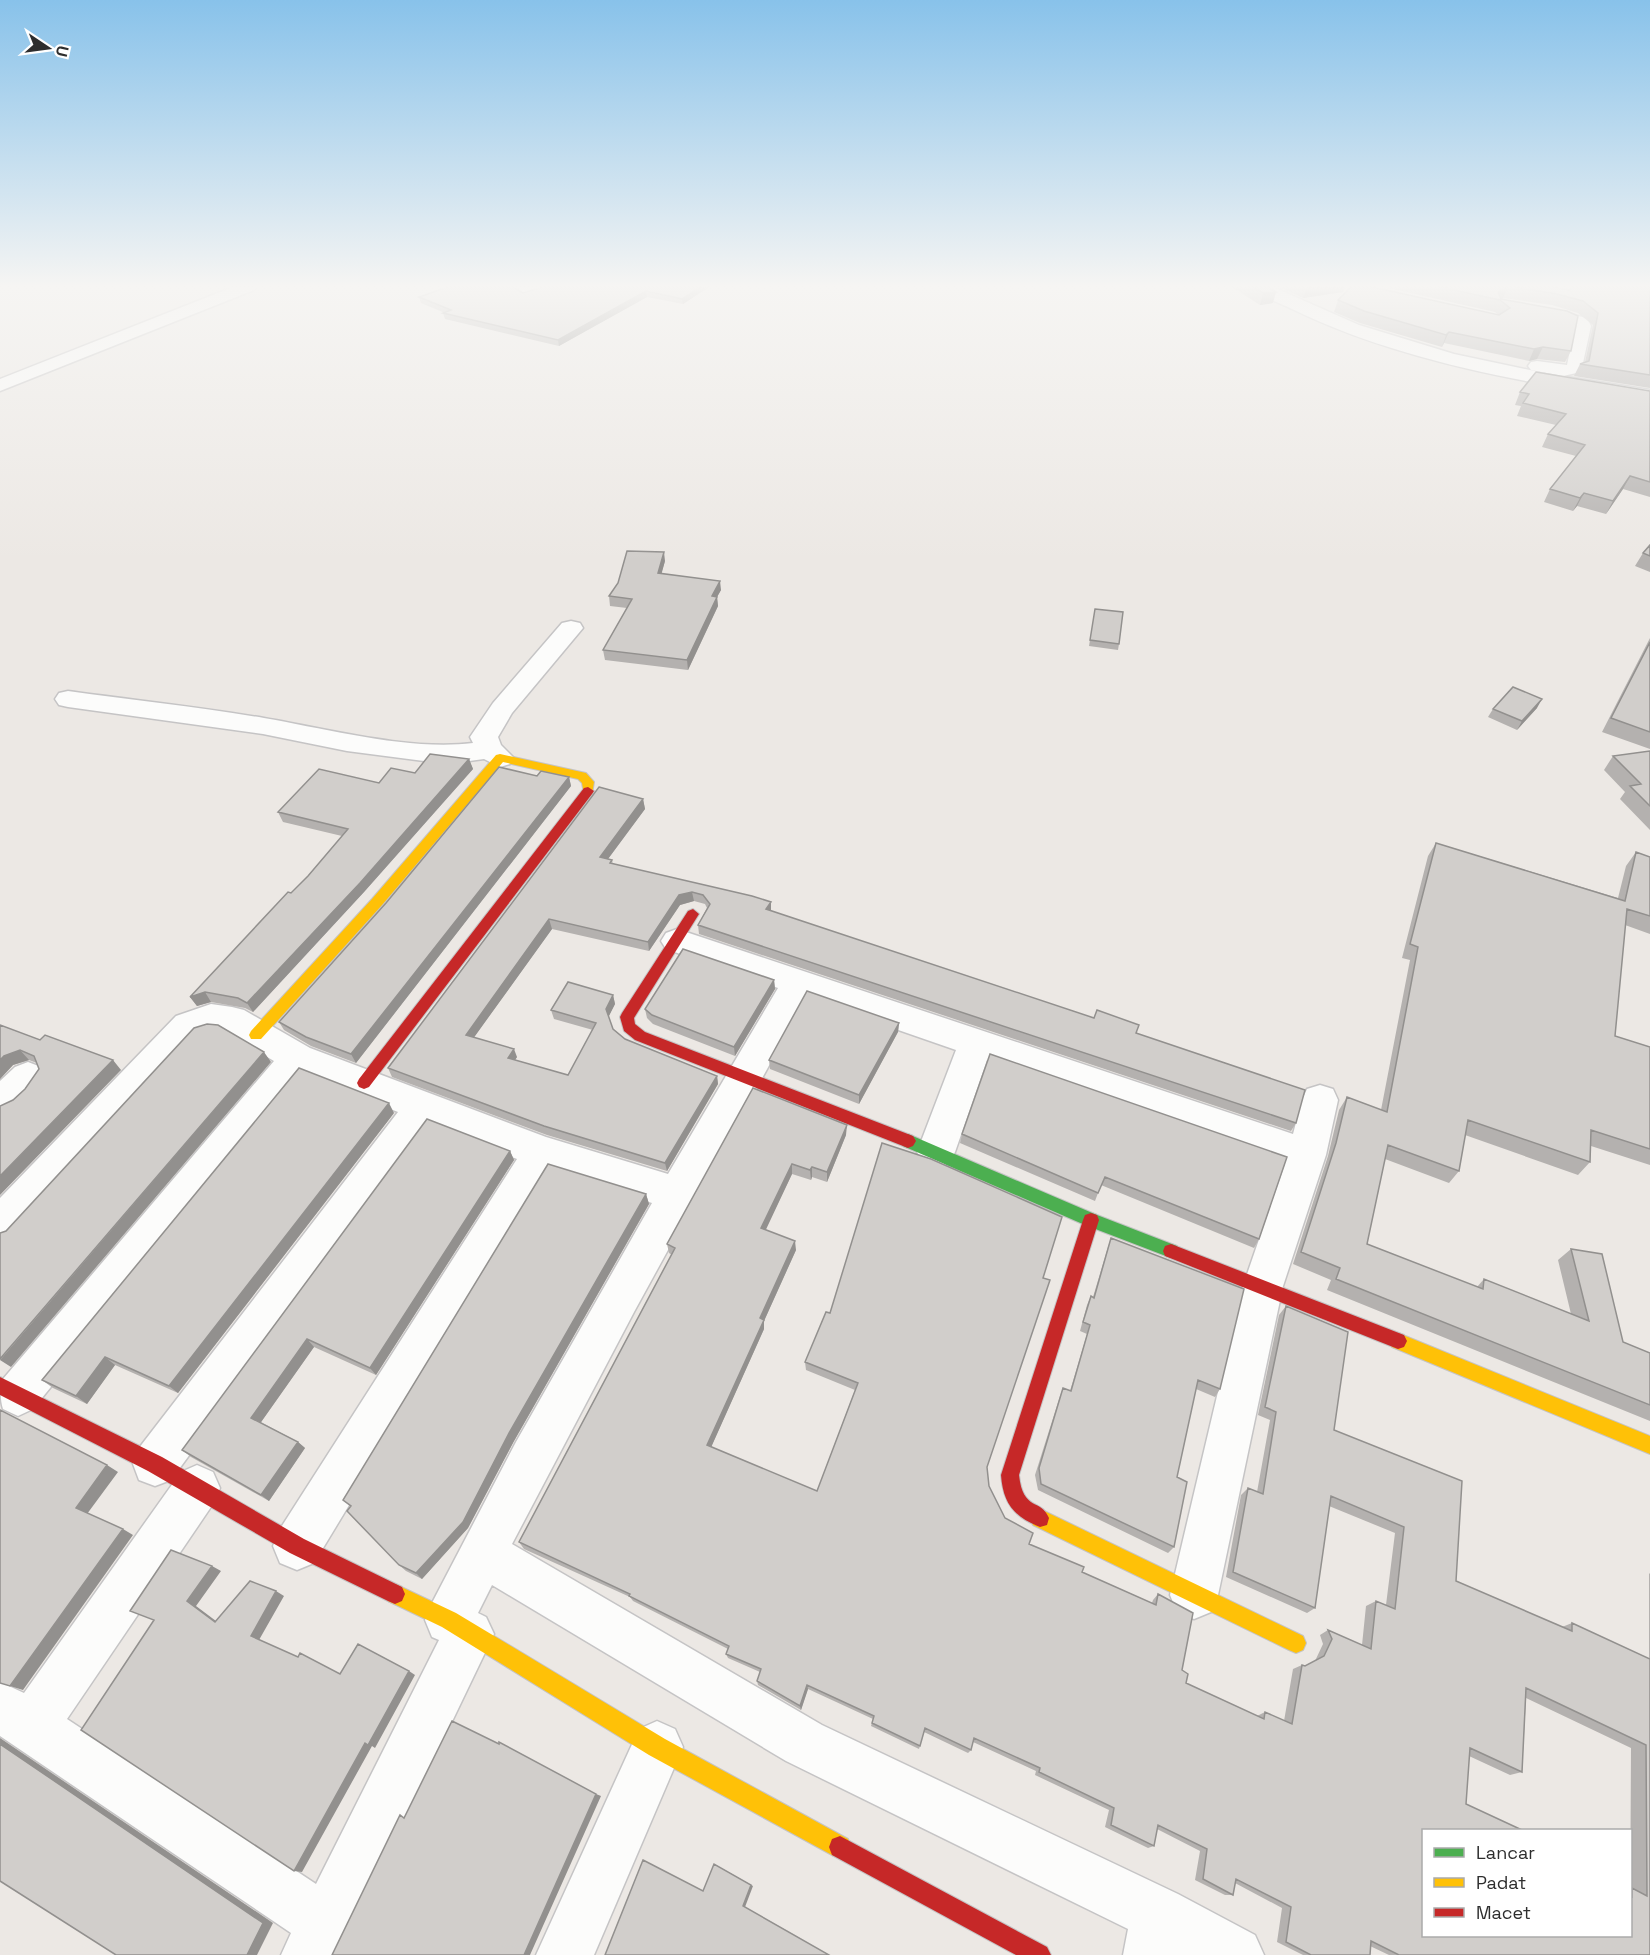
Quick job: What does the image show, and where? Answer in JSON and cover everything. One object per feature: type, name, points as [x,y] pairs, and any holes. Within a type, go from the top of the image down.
[{"type":"street","points":[[0,385],[17,378]]},
{"type":"street","points":[[1558,378],[1590,387],[1650,396]]},
{"type":"street","points":[[1584,400],[1595,394],[1650,402]]},
{"type":"street","points":[[494,754],[484,737],[502,709],[570,628]]},
{"type":"street","points":[[68,699],[242,723],[346,742],[447,755],[494,754],[582,776],[588,782],[589,790],[364,1083]]},
{"type":"street","points":[[256,1035],[377,902],[494,754]]},
{"type":"street","points":[[1307,1155],[799,981],[685,927],[627,1017],[629,1028],[640,1036],[936,1152],[1092,1220],[1263,1286],[1650,1445]]},
{"type":"street","points":[[197,1488],[16,1717],[318,1939],[459,1627],[482,1553],[677,1194],[799,981]]},
{"type":"street","points":[[0,1225],[188,1026],[200,1019],[222,1017],[232,1020],[298,1058],[423,1107],[542,1152],[677,1194]]},
{"type":"street","points":[[936,1152],[976,1042]]},
{"type":"street","points":[[298,1058],[9,1390],[155,1464],[297,1545],[459,1627],[657,1747],[1039,1955]]},
{"type":"street","points":[[0,1104],[28,1077]]},
{"type":"street","points":[[1194,1594],[1263,1286],[1307,1155],[1320,1100]]},
{"type":"street","points":[[155,1464],[423,1107]]},
{"type":"street","points":[[297,1545],[542,1152]]},
{"type":"street","points":[[1092,1220],[1010,1475],[1011,1492],[1020,1508],[1296,1643]]},
{"type":"street","points":[[482,1553],[804,1743],[1155,1934],[1235,1955]]},
{"type":"street","points":[[565,1955],[657,1747]]},
{"type":"building","points":[[1531,378],[1573,378],[1650,391],[1650,482],[1630,476],[1613,501],[1584,493],[1580,498],[1550,489],[1585,445],[1548,434],[1566,414],[1523,403],[1529,394],[1520,392]]},
{"type":"building","points":[[1650,545],[1650,556],[1643,553]]},
{"type":"building","points":[[627,551],[664,552],[658,573],[720,581],[712,596],[717,597],[687,660],[603,650],[632,599],[609,596],[618,583]]},
{"type":"building","points":[[1095,609],[1123,612],[1119,644],[1090,640]]},
{"type":"building","points":[[1650,642],[1650,732],[1611,718]]},
{"type":"building","points":[[1513,687],[1542,699],[1522,721],[1493,709]]},
{"type":"building","points":[[1650,751],[1650,806],[1630,786],[1641,784],[1613,756]]},
{"type":"building","points":[[430,754],[469,759],[360,883],[247,1003],[238,998],[205,992],[190,997],[288,892],[291,893],[308,876],[348,829],[278,812],[319,769],[379,783],[391,768],[415,773]]},
{"type":"building","points":[[499,767],[537,776],[541,771],[569,777],[351,1054],[306,1037],[279,1022],[386,903]]},
{"type":"building","points":[[599,787],[643,799],[600,857],[612,860],[610,863],[752,896],[771,902],[766,909],[1094,1018],[1097,1010],[1139,1025],[1136,1033],[1305,1090],[1296,1123],[698,925],[710,904],[703,895],[692,892],[679,895],[648,942],[549,919],[466,1035],[514,1049],[508,1058],[568,1075],[596,1023],[551,1010],[568,982],[613,995],[606,1009],[613,1029],[625,1039],[717,1076],[665,1163],[544,1126],[388,1068]]},
{"type":"building","points":[[1436,843],[1625,901],[1636,852],[1650,857],[1650,916],[1627,909],[1615,1036],[1650,1047],[1650,1149],[1591,1130],[1590,1162],[1468,1120],[1459,1171],[1388,1145],[1367,1244],[1483,1289],[1484,1279],[1589,1321],[1571,1249],[1602,1254],[1623,1342],[1650,1353],[1650,1405],[1336,1279],[1340,1268],[1301,1252],[1336,1143],[1347,1097],[1387,1112],[1418,947],[1410,944]]},
{"type":"building","points":[[683,949],[774,980],[734,1047],[652,1015],[645,1009]]},
{"type":"building","points":[[807,991],[899,1023],[859,1095],[769,1060]]},
{"type":"building","points":[[207,1024],[218,1025],[264,1052],[0,1359],[0,1233],[6,1231],[194,1028]]},
{"type":"building","points":[[0,1025],[40,1040],[45,1035],[113,1060],[0,1176],[0,1106],[13,1100],[25,1089],[39,1069],[34,1056],[20,1050],[0,1060]]},
{"type":"building","points":[[990,1054],[1287,1157],[1259,1239],[1105,1177],[1098,1193],[962,1134]]},
{"type":"building","points":[[299,1068],[389,1103],[169,1386],[105,1357],[76,1396],[42,1380]]},
{"type":"building","points":[[753,1088],[847,1125],[827,1172],[812,1167],[810,1170],[792,1164],[761,1228],[795,1241],[760,1318],[764,1320],[707,1445],[817,1491],[858,1383],[805,1362],[826,1312],[830,1313],[882,1143],[931,1159],[1062,1217],[1043,1278],[1050,1280],[987,1467],[989,1486],[1005,1518],[1033,1533],[1029,1544],[1084,1567],[1082,1572],[1156,1605],[1158,1594],[1193,1613],[1182,1670],[1188,1674],[1186,1683],[1264,1719],[1265,1712],[1292,1724],[1302,1665],[1305,1666],[1324,1656],[1332,1639],[1328,1630],[1371,1649],[1376,1601],[1395,1609],[1404,1527],[1331,1496],[1315,1608],[1233,1572],[1248,1488],[1263,1494],[1276,1412],[1265,1407],[1286,1306],[1348,1332],[1334,1430],[1462,1481],[1456,1581],[1572,1631],[1572,1623],[1650,1659],[1650,1955],[1399,1955],[1371,1941],[1370,1955],[1311,1955],[1286,1942],[1291,1907],[1236,1879],[1233,1895],[1203,1879],[1207,1849],[1158,1825],[1154,1846],[1111,1825],[1114,1808],[1039,1772],[1040,1768],[974,1738],[971,1750],[925,1728],[920,1746],[872,1723],[874,1716],[807,1685],[800,1706],[757,1681],[761,1669],[726,1654],[729,1646],[629,1596],[630,1594],[519,1542],[675,1248],[667,1244]],"holes":[[[1526,1688],[1646,1745],[1647,1896],[1632,1888],[1632,1937],[1422,1937],[1422,1829],[1520,1829],[1466,1804],[1470,1748],[1522,1772]]]},
{"type":"building","points":[[427,1119],[510,1151],[370,1368],[307,1339],[251,1418],[298,1442],[261,1495],[182,1450]]},
{"type":"building","points":[[548,1164],[646,1194],[509,1433],[463,1522],[416,1573],[399,1565],[347,1511],[351,1506],[343,1500]]},
{"type":"building","points":[[1111,1238],[1244,1289],[1220,1389],[1198,1380],[1177,1477],[1187,1482],[1174,1547],[1041,1484],[1039,1468],[1063,1388],[1071,1391],[1090,1325],[1083,1322],[1091,1296],[1094,1298]]},
{"type":"building","points":[[0,1410],[107,1465],[76,1508],[123,1529],[10,1686],[0,1683]]},
{"type":"building","points":[[171,1550],[212,1566],[187,1601],[215,1622],[250,1581],[276,1591],[251,1636],[298,1657],[300,1653],[340,1674],[358,1644],[409,1671],[368,1745],[365,1743],[294,1871],[81,1730],[154,1620],[130,1611]]},
{"type":"building","points":[[452,1721],[499,1744],[499,1742],[596,1794],[524,1955],[332,1955],[400,1815],[404,1818]]},
{"type":"building","points":[[0,1744],[263,1923],[247,1955],[116,1955],[0,1881]]},
{"type":"building","points":[[643,1860],[703,1891],[714,1864],[751,1885],[743,1906],[829,1955],[605,1955]]},
{"type":"traffic: fast","points":[[908,1141],[1091,1220],[1171,1251]]},
{"type":"traffic: slow","points":[[256,1035],[377,902],[500,758],[582,776],[588,782],[588,791]]},
{"type":"traffic: slow","points":[[1398,1341],[1650,1445]]},
{"type":"traffic: slow","points":[[1040,1518],[1296,1643]]},
{"type":"traffic: slow","points":[[395,1594],[449,1620],[657,1747],[840,1847]]},
{"type":"traffic: jam","points":[[364,1083],[588,791]]},
{"type":"traffic: jam","points":[[693,914],[627,1017],[629,1027],[640,1036],[908,1141]]},
{"type":"traffic: jam","points":[[1040,1518],[1017,1502],[1012,1491],[1010,1475],[1091,1220]]},
{"type":"traffic: jam","points":[[1171,1251],[1398,1341]]},
{"type":"traffic: jam","points":[[0,1386],[155,1464],[297,1546],[395,1594]]},
{"type":"traffic: jam","points":[[840,1847],[1039,1955]]}]
